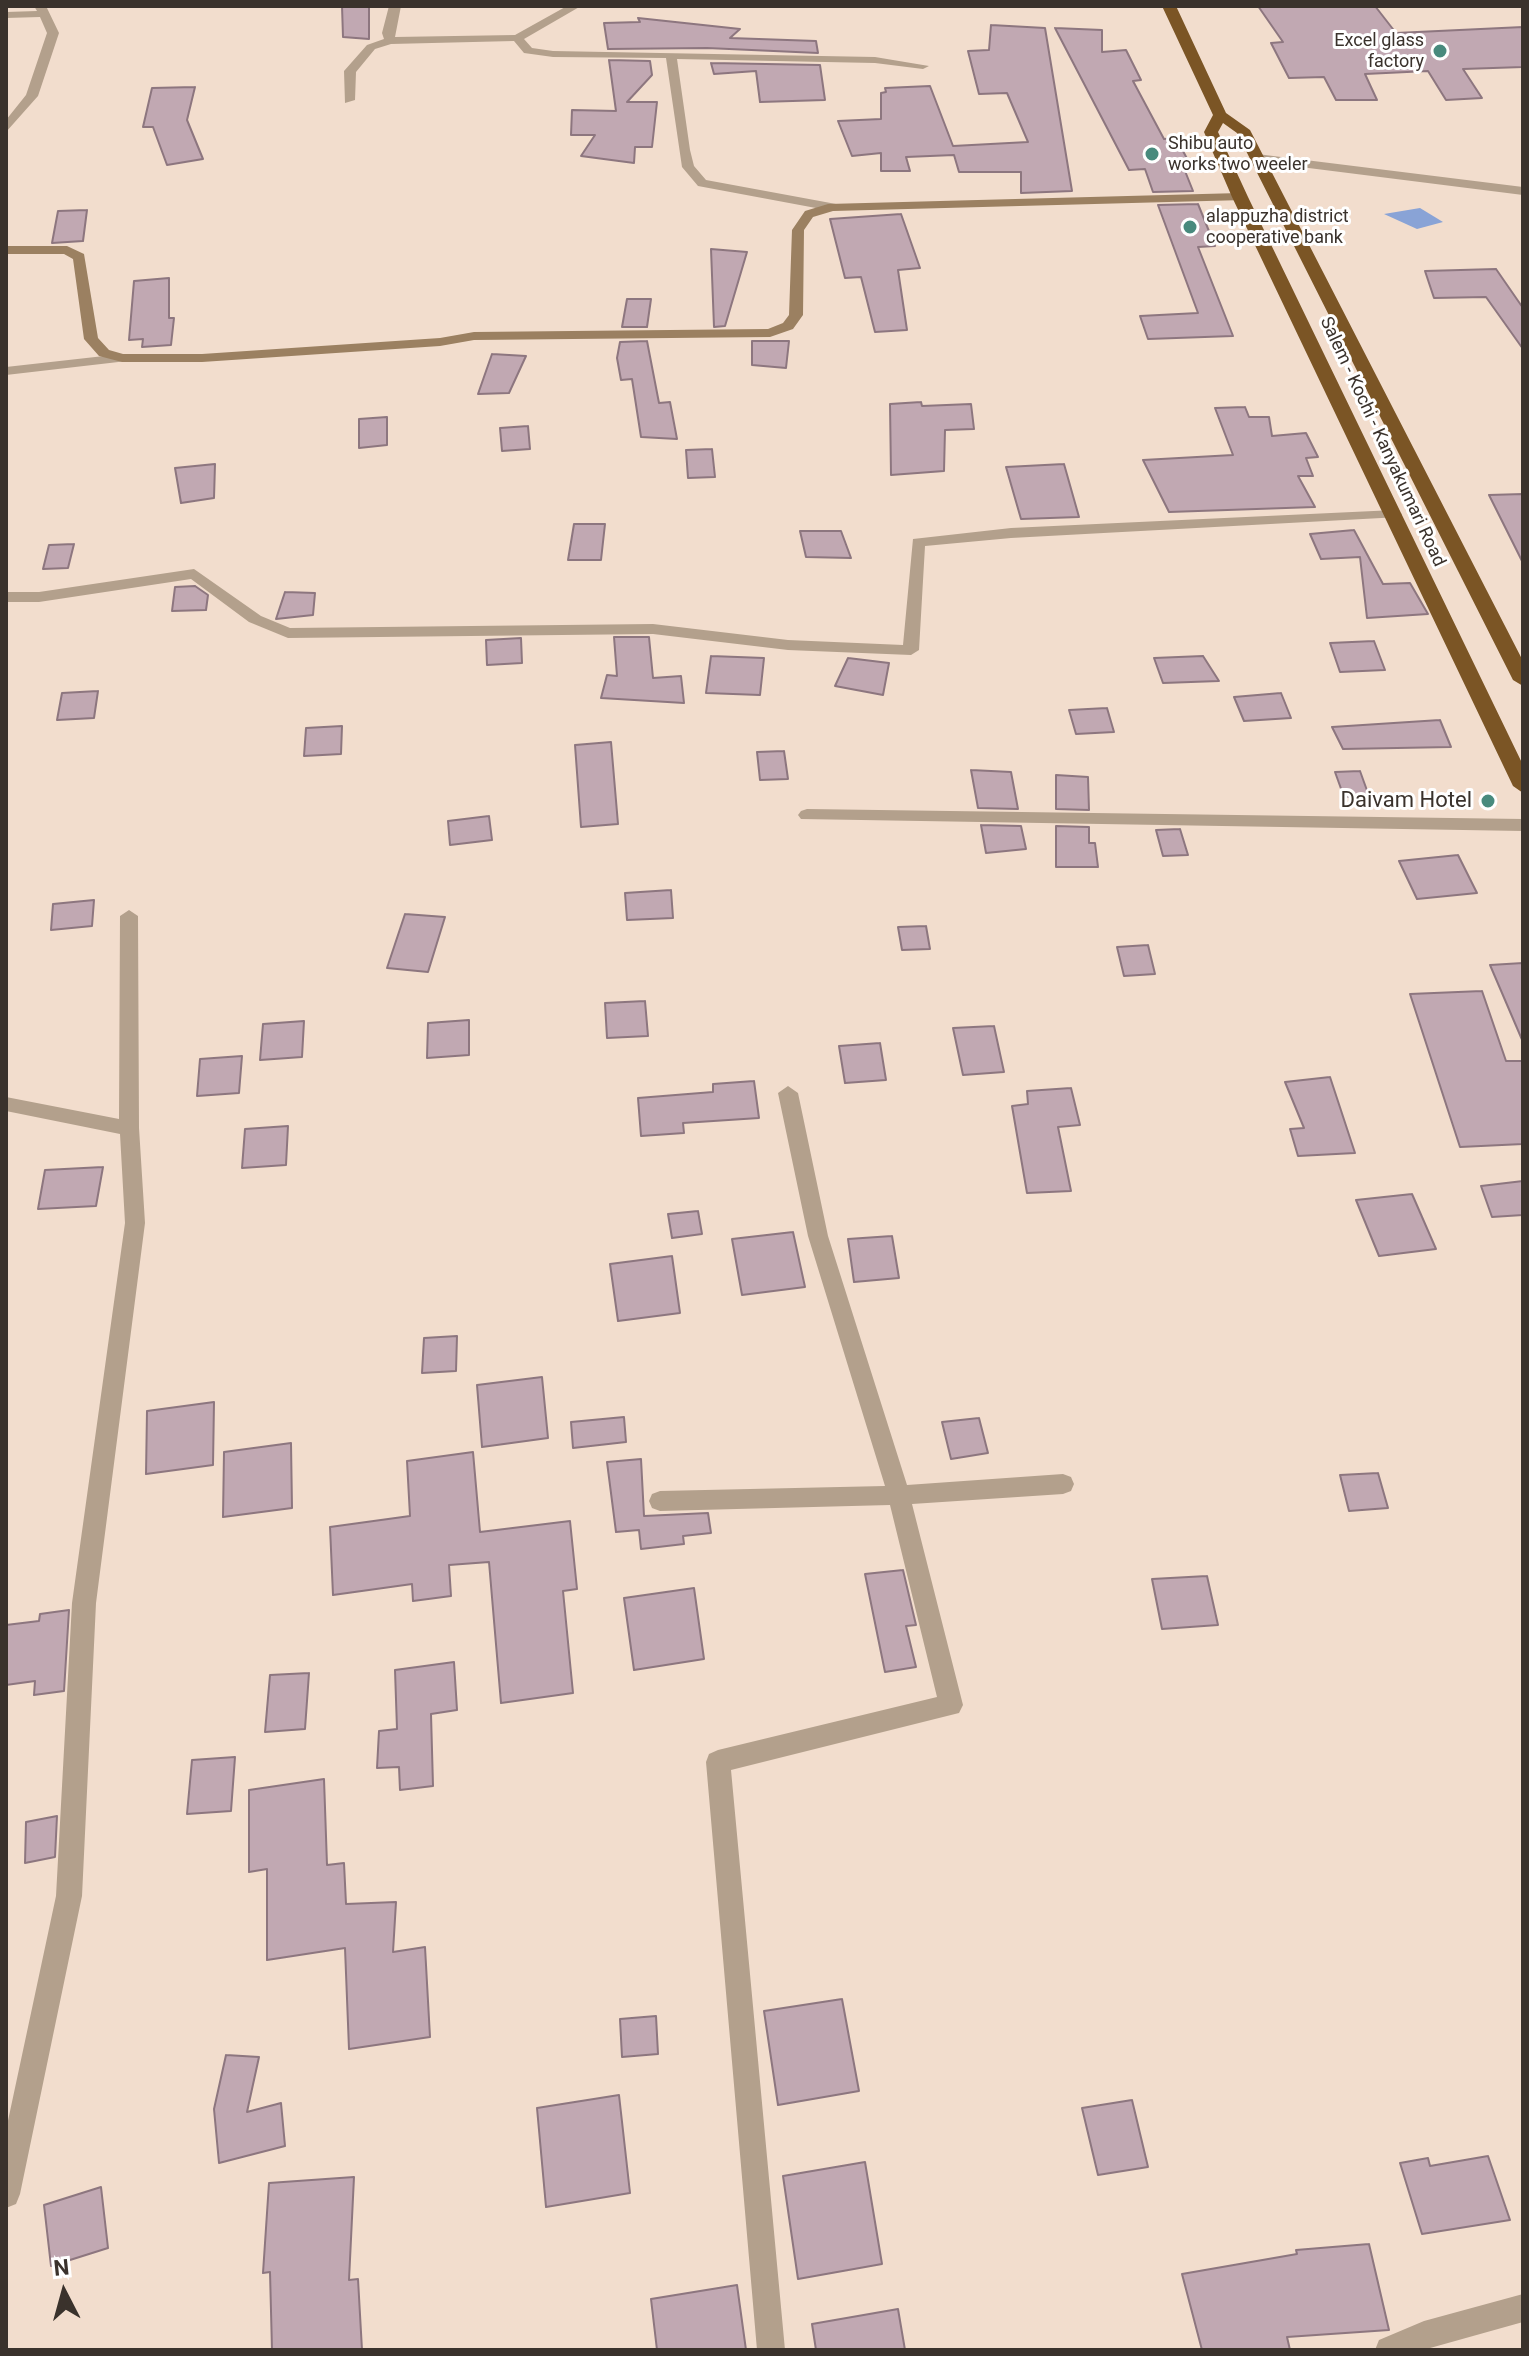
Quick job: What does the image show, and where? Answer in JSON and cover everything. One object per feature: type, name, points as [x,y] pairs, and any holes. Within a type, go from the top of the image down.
[{"type":"highway","name":"Salem - Kochi - Kanyakumari Road","points":[[1169,6],[1220,115],[1243,130],[1523,680]]},
{"type":"highway","name":"Salem - Kochi - Kanyakumari Road","points":[[1220,115],[1211,132],[1240,197],[1395,514],[1523,786]]},
{"type":"street","points":[[390,41],[388,33],[395,6]]},
{"type":"street","points":[[349,100],[350,71],[371,47],[390,41],[517,38],[575,6]]},
{"type":"street","points":[[6,15],[41,10],[53,33],[32,96],[6,128]]},
{"type":"street","points":[[517,38],[528,51],[553,54],[875,60],[923,66]]},
{"type":"street","points":[[671,55],[688,167],[702,183],[811,208],[1240,197]]},
{"type":"street","points":[[1257,158],[1523,191]]},
{"type":"street","points":[[6,371],[122,358],[202,358],[489,335],[770,333],[788,326],[796,315],[798,230],[811,208]]},
{"type":"street","points":[[6,250],[67,250],[79,257],[91,339],[104,353],[122,358]]},
{"type":"street","points":[[6,597],[39,597],[194,574],[255,619],[288,633],[653,629],[788,645],[911,650],[918,542],[1011,533],[1395,514]]},
{"type":"street","points":[[807,815],[1523,825]]},
{"type":"street","points":[[6,2194],[69,1896],[84,1603],[135,1223],[129,1128],[129,916]]},
{"type":"street","points":[[771,2350],[718,1762],[951,1705],[899,1495],[818,1236],[788,1093]]},
{"type":"street","points":[[6,1104],[129,1128]]},
{"type":"street","points":[[660,1501],[899,1495],[1063,1484]]},
{"type":"street","points":[[1389,2350],[1424,2335],[1523,2308]]},
{"type":"water","points":[[1420,208],[1443,222],[1417,229],[1384,214]]},
{"type":"building","points":[[342,6],[369,6],[369,39],[343,37]]},
{"type":"building","points":[[1258,6],[1375,6],[1396,33],[1523,27],[1523,67],[1463,69],[1482,98],[1446,100],[1428,71],[1365,74],[1377,100],[1336,100],[1324,77],[1289,78],[1271,43],[1283,42]]},
{"type":"building","points":[[638,18],[740,29],[730,38],[816,41],[818,53],[707,48],[608,49],[604,23],[640,22]]},
{"type":"building","points":[[991,25],[1045,28],[1072,191],[1021,193],[1021,172],[959,172],[954,155],[906,157],[910,171],[881,171],[881,153],[852,156],[838,121],[881,119],[881,93],[886,92],[885,88],[930,86],[953,146],[1028,142],[1007,93],[979,94],[968,51],[989,50]]},
{"type":"building","points":[[1055,28],[1102,30],[1102,52],[1126,50],[1141,80],[1133,81],[1164,139],[1176,138],[1191,166],[1183,166],[1193,191],[1153,192],[1145,169],[1129,170]]},
{"type":"building","points":[[609,60],[650,61],[652,75],[627,102],[657,102],[652,147],[635,147],[634,163],[581,156],[595,135],[571,135],[572,110],[616,111]]},
{"type":"building","points":[[711,63],[820,65],[825,100],[760,102],[756,71],[714,74]]},
{"type":"building","points":[[195,87],[187,120],[203,159],[167,165],[153,127],[143,127],[152,88]]},
{"type":"building","points":[[1198,204],[1215,246],[1198,247],[1233,336],[1148,339],[1140,316],[1198,313],[1158,205]]},
{"type":"building","points":[[87,210],[83,241],[52,243],[58,211]]},
{"type":"building","points":[[901,214],[920,268],[898,270],[907,330],[875,332],[861,277],[845,278],[830,219]]},
{"type":"building","points":[[711,249],[747,252],[725,326],[714,327]]},
{"type":"building","points":[[1496,269],[1523,308],[1523,349],[1486,297],[1434,298],[1425,271]]},
{"type":"building","points":[[169,278],[169,318],[174,318],[171,345],[142,347],[143,339],[129,340],[134,281]]},
{"type":"building","points":[[627,299],[651,299],[647,327],[622,327]]},
{"type":"building","points":[[647,341],[659,403],[670,402],[677,439],[641,437],[632,379],[621,380],[617,358],[620,342]]},
{"type":"building","points":[[752,341],[789,341],[786,368],[752,365]]},
{"type":"building","points":[[492,354],[526,356],[509,393],[478,394]]},
{"type":"building","points":[[921,402],[922,406],[971,404],[974,429],[945,430],[944,471],[891,475],[890,404]]},
{"type":"building","points":[[1245,407],[1249,417],[1269,417],[1272,436],[1306,433],[1318,457],[1306,458],[1313,476],[1298,476],[1315,507],[1169,512],[1143,460],[1233,455],[1215,408]]},
{"type":"building","points":[[387,417],[387,445],[359,448],[359,419]]},
{"type":"building","points":[[528,426],[530,449],[502,451],[500,428]]},
{"type":"building","points":[[712,449],[715,477],[688,478],[686,450]]},
{"type":"building","points":[[215,464],[214,498],[181,503],[175,468]]},
{"type":"building","points":[[1064,464],[1079,517],[1021,519],[1006,467]]},
{"type":"building","points":[[1523,494],[1523,563],[1489,495]]},
{"type":"building","points":[[574,524],[605,524],[601,560],[568,560]]},
{"type":"building","points":[[1354,530],[1383,584],[1410,583],[1428,614],[1367,618],[1360,557],[1321,559],[1310,534]]},
{"type":"building","points":[[800,531],[841,531],[851,558],[806,557]]},
{"type":"building","points":[[74,544],[68,568],[43,569],[49,545]]},
{"type":"building","points":[[195,586],[208,595],[206,610],[172,611],[175,587]]},
{"type":"building","points":[[285,592],[315,593],[313,615],[276,619]]},
{"type":"building","points":[[614,637],[649,637],[653,678],[681,676],[684,703],[601,698],[607,675],[617,676]]},
{"type":"building","points":[[521,638],[522,663],[487,665],[486,640]]},
{"type":"building","points":[[1374,641],[1385,670],[1340,672],[1330,643]]},
{"type":"building","points":[[711,656],[764,658],[760,695],[706,693]]},
{"type":"building","points":[[1203,656],[1219,681],[1163,683],[1154,658]]},
{"type":"building","points":[[848,658],[889,663],[883,695],[835,686]]},
{"type":"building","points":[[98,691],[94,718],[57,720],[62,693]]},
{"type":"building","points":[[1281,693],[1291,718],[1244,721],[1234,697]]},
{"type":"building","points":[[1107,708],[1114,732],[1076,734],[1069,710]]},
{"type":"building","points":[[1440,720],[1451,747],[1343,749],[1332,727]]},
{"type":"building","points":[[342,726],[341,754],[304,756],[306,728]]},
{"type":"building","points":[[611,742],[618,824],[581,827],[575,745]]},
{"type":"building","points":[[784,751],[788,779],[760,780],[757,752]]},
{"type":"building","points":[[971,770],[1011,772],[1018,809],[978,808]]},
{"type":"building","points":[[1360,771],[1369,796],[1344,797],[1335,772]]},
{"type":"building","points":[[1056,775],[1088,777],[1089,810],[1056,809]]},
{"type":"building","points":[[489,816],[492,840],[450,845],[448,821]]},
{"type":"building","points":[[981,825],[1021,826],[1026,849],[986,853]]},
{"type":"building","points":[[1056,826],[1089,827],[1089,843],[1095,843],[1098,867],[1056,867]]},
{"type":"building","points":[[1180,829],[1188,855],[1163,856],[1156,830]]},
{"type":"building","points":[[1458,855],[1477,893],[1417,899],[1399,861]]},
{"type":"building","points":[[671,890],[673,918],[627,920],[625,893]]},
{"type":"building","points":[[94,900],[92,926],[51,930],[53,904]]},
{"type":"building","points":[[405,914],[445,917],[428,972],[387,968]]},
{"type":"building","points":[[926,926],[930,949],[902,950],[898,927]]},
{"type":"building","points":[[1148,945],[1155,974],[1124,976],[1117,947]]},
{"type":"building","points":[[1523,963],[1523,1042],[1490,965]]},
{"type":"building","points":[[1482,991],[1506,1061],[1523,1061],[1523,1144],[1460,1147],[1410,994]]},
{"type":"building","points":[[645,1001],[648,1036],[607,1038],[605,1003]]},
{"type":"building","points":[[469,1020],[469,1055],[427,1058],[428,1023]]},
{"type":"building","points":[[304,1021],[302,1057],[260,1060],[263,1024]]},
{"type":"building","points":[[994,1026],[1004,1072],[963,1075],[953,1028]]},
{"type":"building","points":[[880,1043],[886,1080],[845,1083],[839,1046]]},
{"type":"building","points":[[242,1056],[239,1093],[197,1096],[200,1059]]},
{"type":"building","points":[[1330,1077],[1355,1153],[1298,1156],[1290,1129],[1304,1128],[1285,1082]]},
{"type":"building","points":[[754,1081],[759,1118],[683,1123],[684,1133],[641,1136],[638,1098],[713,1092],[713,1084]]},
{"type":"building","points":[[1071,1088],[1080,1125],[1058,1127],[1071,1191],[1027,1193],[1012,1106],[1028,1104],[1027,1091]]},
{"type":"building","points":[[288,1126],[286,1165],[242,1168],[245,1129]]},
{"type":"building","points":[[103,1167],[96,1206],[38,1209],[45,1170]]},
{"type":"building","points":[[1523,1181],[1523,1215],[1492,1217],[1481,1186]]},
{"type":"building","points":[[1412,1194],[1436,1249],[1379,1256],[1356,1200]]},
{"type":"building","points":[[698,1211],[702,1234],[672,1238],[668,1214]]},
{"type":"building","points":[[793,1232],[805,1287],[742,1295],[732,1239]]},
{"type":"building","points":[[892,1236],[899,1278],[854,1282],[848,1239]]},
{"type":"building","points":[[672,1256],[680,1313],[618,1321],[610,1264]]},
{"type":"building","points":[[457,1336],[456,1371],[422,1373],[424,1338]]},
{"type":"building","points":[[542,1377],[548,1438],[482,1447],[477,1385]]},
{"type":"building","points":[[214,1402],[213,1465],[146,1474],[147,1411]]},
{"type":"building","points":[[624,1417],[626,1442],[573,1448],[571,1422]]},
{"type":"building","points":[[979,1418],[988,1453],[951,1459],[942,1422]]},
{"type":"building","points":[[291,1443],[292,1508],[223,1517],[224,1452]]},
{"type":"building","points":[[473,1452],[480,1532],[570,1521],[577,1589],[563,1591],[573,1693],[501,1703],[489,1562],[449,1565],[451,1596],[413,1601],[412,1584],[333,1595],[330,1527],[410,1516],[407,1461]]},
{"type":"building","points":[[641,1459],[644,1516],[708,1513],[711,1533],[683,1536],[684,1544],[641,1549],[639,1530],[616,1532],[607,1462]]},
{"type":"building","points":[[1378,1473],[1388,1508],[1349,1511],[1340,1475]]},
{"type":"building","points":[[903,1570],[916,1625],[906,1626],[916,1667],[885,1672],[865,1574]]},
{"type":"building","points":[[1207,1576],[1218,1625],[1162,1629],[1152,1579]]},
{"type":"building","points":[[694,1588],[704,1659],[634,1670],[624,1598]]},
{"type":"building","points":[[69,1610],[64,1691],[34,1695],[35,1681],[6,1685],[6,1625],[39,1621],[40,1614]]},
{"type":"building","points":[[454,1662],[457,1710],[431,1714],[433,1786],[400,1790],[399,1767],[377,1768],[379,1731],[397,1729],[395,1670]]},
{"type":"building","points":[[309,1673],[305,1729],[265,1732],[270,1675]]},
{"type":"building","points":[[235,1757],[231,1811],[187,1814],[192,1760]]},
{"type":"building","points":[[324,1779],[327,1865],[344,1863],[346,1904],[396,1902],[393,1952],[425,1947],[430,2037],[349,2049],[345,1948],[267,1960],[267,1869],[249,1872],[249,1790]]},
{"type":"building","points":[[57,1816],[55,1857],[25,1863],[26,1822]]},
{"type":"building","points":[[842,1999],[859,2091],[778,2105],[764,2011]]},
{"type":"building","points":[[656,2016],[658,2054],[622,2057],[620,2019]]},
{"type":"building","points":[[226,2055],[259,2057],[247,2112],[281,2103],[285,2146],[219,2163],[214,2109]]},
{"type":"building","points":[[619,2095],[630,2193],[546,2207],[537,2108]]},
{"type":"building","points":[[1132,2100],[1148,2167],[1098,2175],[1082,2108]]},
{"type":"building","points":[[1488,2156],[1510,2220],[1422,2234],[1400,2163],[1428,2158],[1430,2166]]},
{"type":"building","points":[[865,2162],[882,2264],[798,2279],[783,2176]]},
{"type":"building","points":[[354,2177],[349,2280],[358,2279],[362,2350],[272,2350],[270,2272],[263,2273],[269,2183]]},
{"type":"building","points":[[101,2187],[108,2248],[51,2266],[44,2205]]},
{"type":"building","points":[[1369,2244],[1389,2330],[1287,2337],[1290,2350],[1202,2350],[1182,2274],[1297,2254],[1296,2250]]},
{"type":"building","points":[[737,2285],[746,2350],[657,2350],[651,2299]]},
{"type":"building","points":[[898,2309],[905,2350],[816,2350],[812,2324]]},
{"type":"place","name":"Excel glass factory","points":[[1440,51]]},
{"type":"place","name":"Shibu auto works two weeler","points":[[1152,154]]},
{"type":"place","name":"alappuzha district cooperative bank","points":[[1190,227]]},
{"type":"place","name":"Daivam Hotel","points":[[1488,801]]}]
